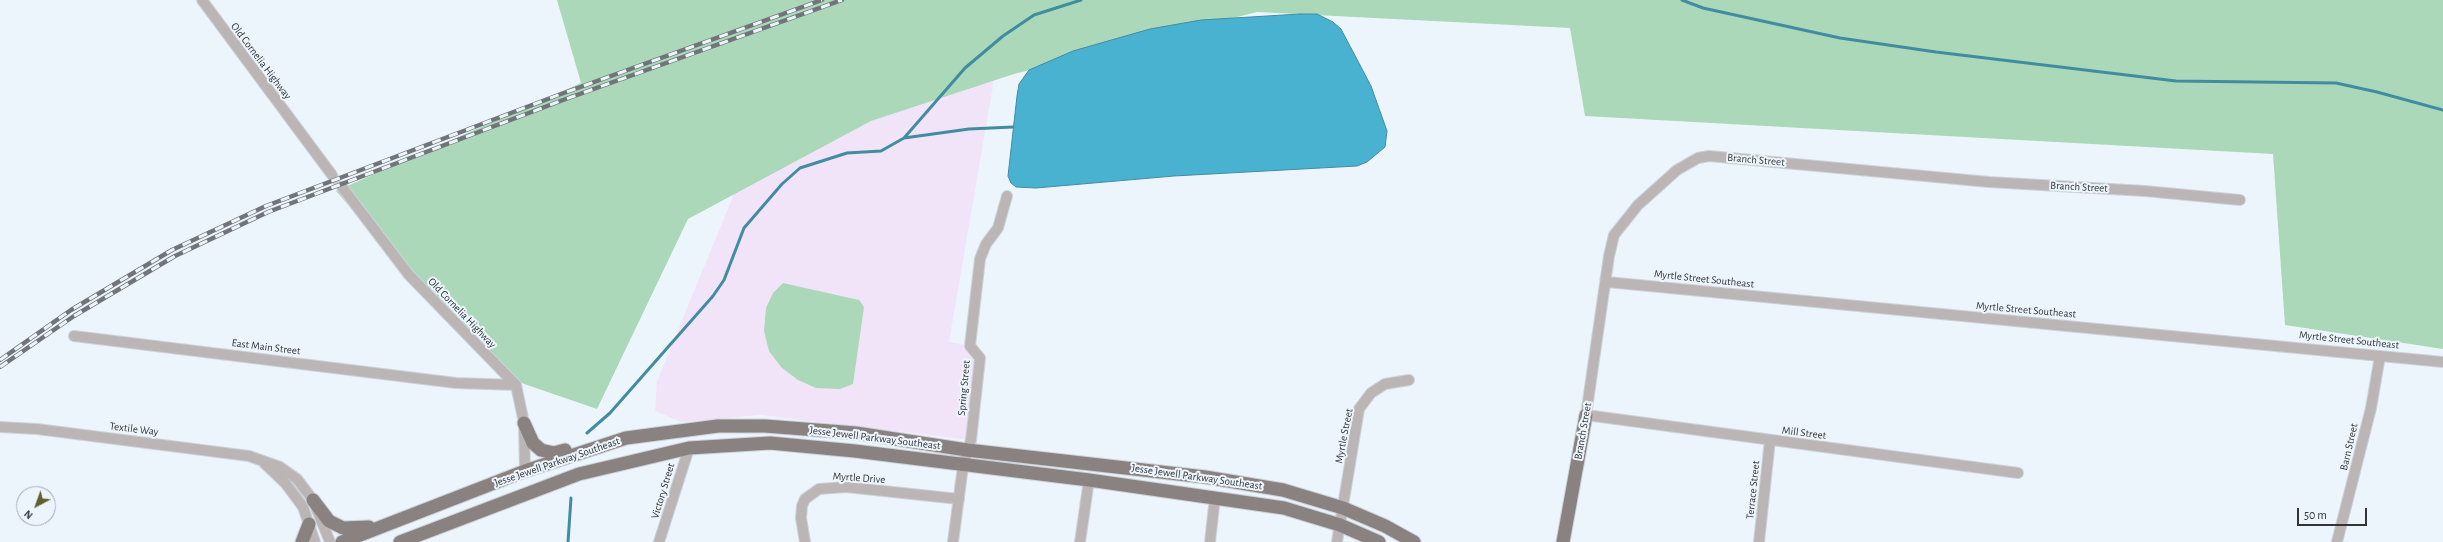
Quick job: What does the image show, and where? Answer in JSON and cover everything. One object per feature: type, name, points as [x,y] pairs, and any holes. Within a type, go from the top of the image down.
[{"type":"main road","name":"Branch Street","points":[[1563,542],[1586,415]]},
{"type":"main road","points":[[524,423],[533,443],[548,453],[584,445],[598,447]]},
{"type":"main road","name":"Jesse Jewell Parkway Southeast","points":[[342,542],[525,471],[626,438],[718,426],[765,426],[856,433],[967,450],[1205,476],[1283,490],[1343,508],[1385,526],[1414,542]]},
{"type":"main road","name":"Jesse Jewell Parkway Southeast","points":[[400,542],[579,474],[689,448],[770,443],[855,451],[963,466],[1089,480],[1284,508],[1340,526],[1379,542]]},
{"type":"main road","points":[[313,500],[329,521],[343,528],[381,526]]},
{"type":"main road","points":[[302,542],[309,524]]},
{"type":"street","name":"Old Cornelia Highway","points":[[202,0],[332,175]]},
{"type":"street","name":"Branch Street","points":[[1586,415],[1607,282],[1610,250],[1614,235],[1638,204],[1677,170],[1698,158],[1709,156],[1973,180],[2145,191],[2240,200]]},
{"type":"street","name":"Old Cornelia Highway","points":[[342,187],[409,275],[516,385]]},
{"type":"street","name":"Spring Street","points":[[953,542],[963,466],[971,440],[980,358],[970,346],[980,259],[986,244],[998,228],[1007,196]]},
{"type":"street","name":"Myrtle Street Southeast","points":[[1607,282],[2443,362]]},
{"type":"street","name":"East Main Street","points":[[74,336],[456,383],[516,385]]},
{"type":"street","name":"Barn Street","points":[[2337,542],[2371,408],[2380,356]]},
{"type":"street","name":"Myrtle Street","points":[[1337,542],[1360,409],[1372,393],[1385,384],[1409,380]]},
{"type":"street","points":[[516,385],[524,423],[525,471]]},
{"type":"street","name":"Mill Street","points":[[1586,415],[2018,473]]},
{"type":"street","name":"Textile Way","points":[[0,427],[37,429],[249,456],[264,463],[280,467],[297,479],[313,500],[330,542]]},
{"type":"street","name":"Terrace Street","points":[[1759,542],[1770,440]]},
{"type":"street","name":"Victory Street","points":[[659,542],[689,448]]},
{"type":"street","name":"Textile Way","points":[[264,463],[286,484],[303,506],[315,542]]},
{"type":"street","points":[[1080,542],[1089,480]]},
{"type":"street","name":"Myrtle Drive","points":[[805,542],[800,518],[802,506],[805,499],[819,489],[832,486],[846,487],[959,499]]},
{"type":"street","points":[[1210,542],[1215,497]]},
{"type":"shaded area","points":[[994,80],[949,342],[970,346],[980,358],[971,440],[760,415],[681,422],[655,411],[657,381],[734,194],[871,121]]},
{"type":"green space","points":[[557,0],[2443,0],[2443,349],[2285,325],[2273,154],[1585,116],[1570,28],[1257,12],[1014,74],[871,121],[688,219],[597,409],[498,375],[336,191],[581,83]]},
{"type":"green space","points":[[783,283],[859,300],[864,307],[853,384],[840,389],[816,388],[798,380],[781,367],[769,351],[764,331],[766,308],[773,293]]},
{"type":"water","points":[[1317,14],[1333,22],[1341,29],[1371,86],[1387,131],[1385,147],[1367,162],[1357,166],[1174,176],[1036,188],[1016,187],[1011,183],[1008,176],[1017,96],[1019,84],[1029,70],[1073,51],[1150,29],[1201,20]]},
{"type":"waterway","points":[[587,433],[610,413],[713,296],[724,280],[744,228],[782,184],[800,168],[847,153],[881,151],[904,138],[965,68],[1003,36],[1034,15],[1081,0]]},
{"type":"waterway","points":[[1682,0],[1703,8],[1840,38],[1936,52],[2176,81],[2336,83],[2377,92],[2443,110]]},
{"type":"waterway","points":[[904,138],[969,129],[1013,127]]},
{"type":"waterway","points":[[568,542],[571,498]]},
{"type":"tunnel","points":[[332,175],[342,187]]},
{"type":"railway","points":[[0,360],[71,310],[172,250],[266,206],[561,94],[822,0]]},
{"type":"railway","points":[[0,367],[74,316],[175,256],[268,212],[563,100],[842,0]]}]
